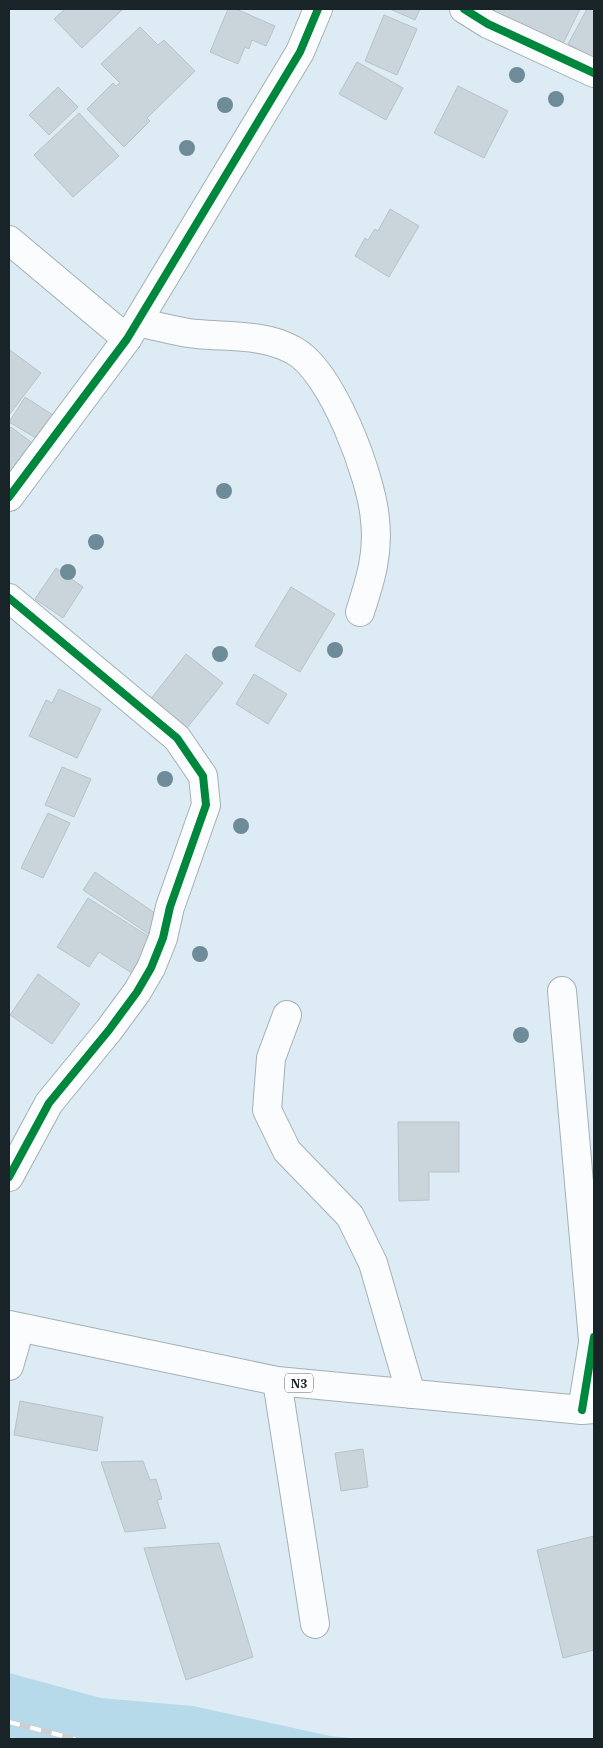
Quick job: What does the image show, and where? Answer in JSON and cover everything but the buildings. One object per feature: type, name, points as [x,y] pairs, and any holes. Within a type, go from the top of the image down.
[{"type":"main road","points":[[9,497],[132,331],[300,52],[318,9]]},
{"type":"main road","points":[[464,9],[488,24],[594,73]]},
{"type":"main road","points":[[9,240],[132,331],[263,338],[295,350],[316,371],[338,406],[363,464],[376,520],[374,568],[360,612]]},
{"type":"main road","points":[[9,598],[177,738],[203,776],[206,804],[151,968],[138,992],[49,1103],[9,1177]]},
{"type":"main road","points":[[562,991],[594,1339],[588,1410]]},
{"type":"main road","points":[[287,1015],[270,1058],[267,1110],[287,1151],[350,1216],[373,1263],[411,1394]]},
{"type":"main road","points":[[9,1366],[14,1327]]},
{"type":"main road","name":"N3","points":[[14,1327],[277,1381],[588,1410]]},
{"type":"main road","points":[[277,1381],[315,1624]]},
{"type":"shaded area","points":[[9,1673],[101,1698],[193,1706],[330,1736],[361,1739],[9,1739]]},
{"type":"railway","points":[[9,1722],[75,1739]]},
{"type":"cycle path","points":[[9,497],[127,339],[300,52],[318,9]]},
{"type":"cycle path","points":[[464,9],[488,24],[594,73]]},
{"type":"cycle path","points":[[9,598],[177,738],[203,776],[206,805],[170,907],[163,938],[151,968],[137,992],[109,1030],[49,1103],[9,1177]]},
{"type":"cycle path","points":[[582,1410],[594,1337]]}]
